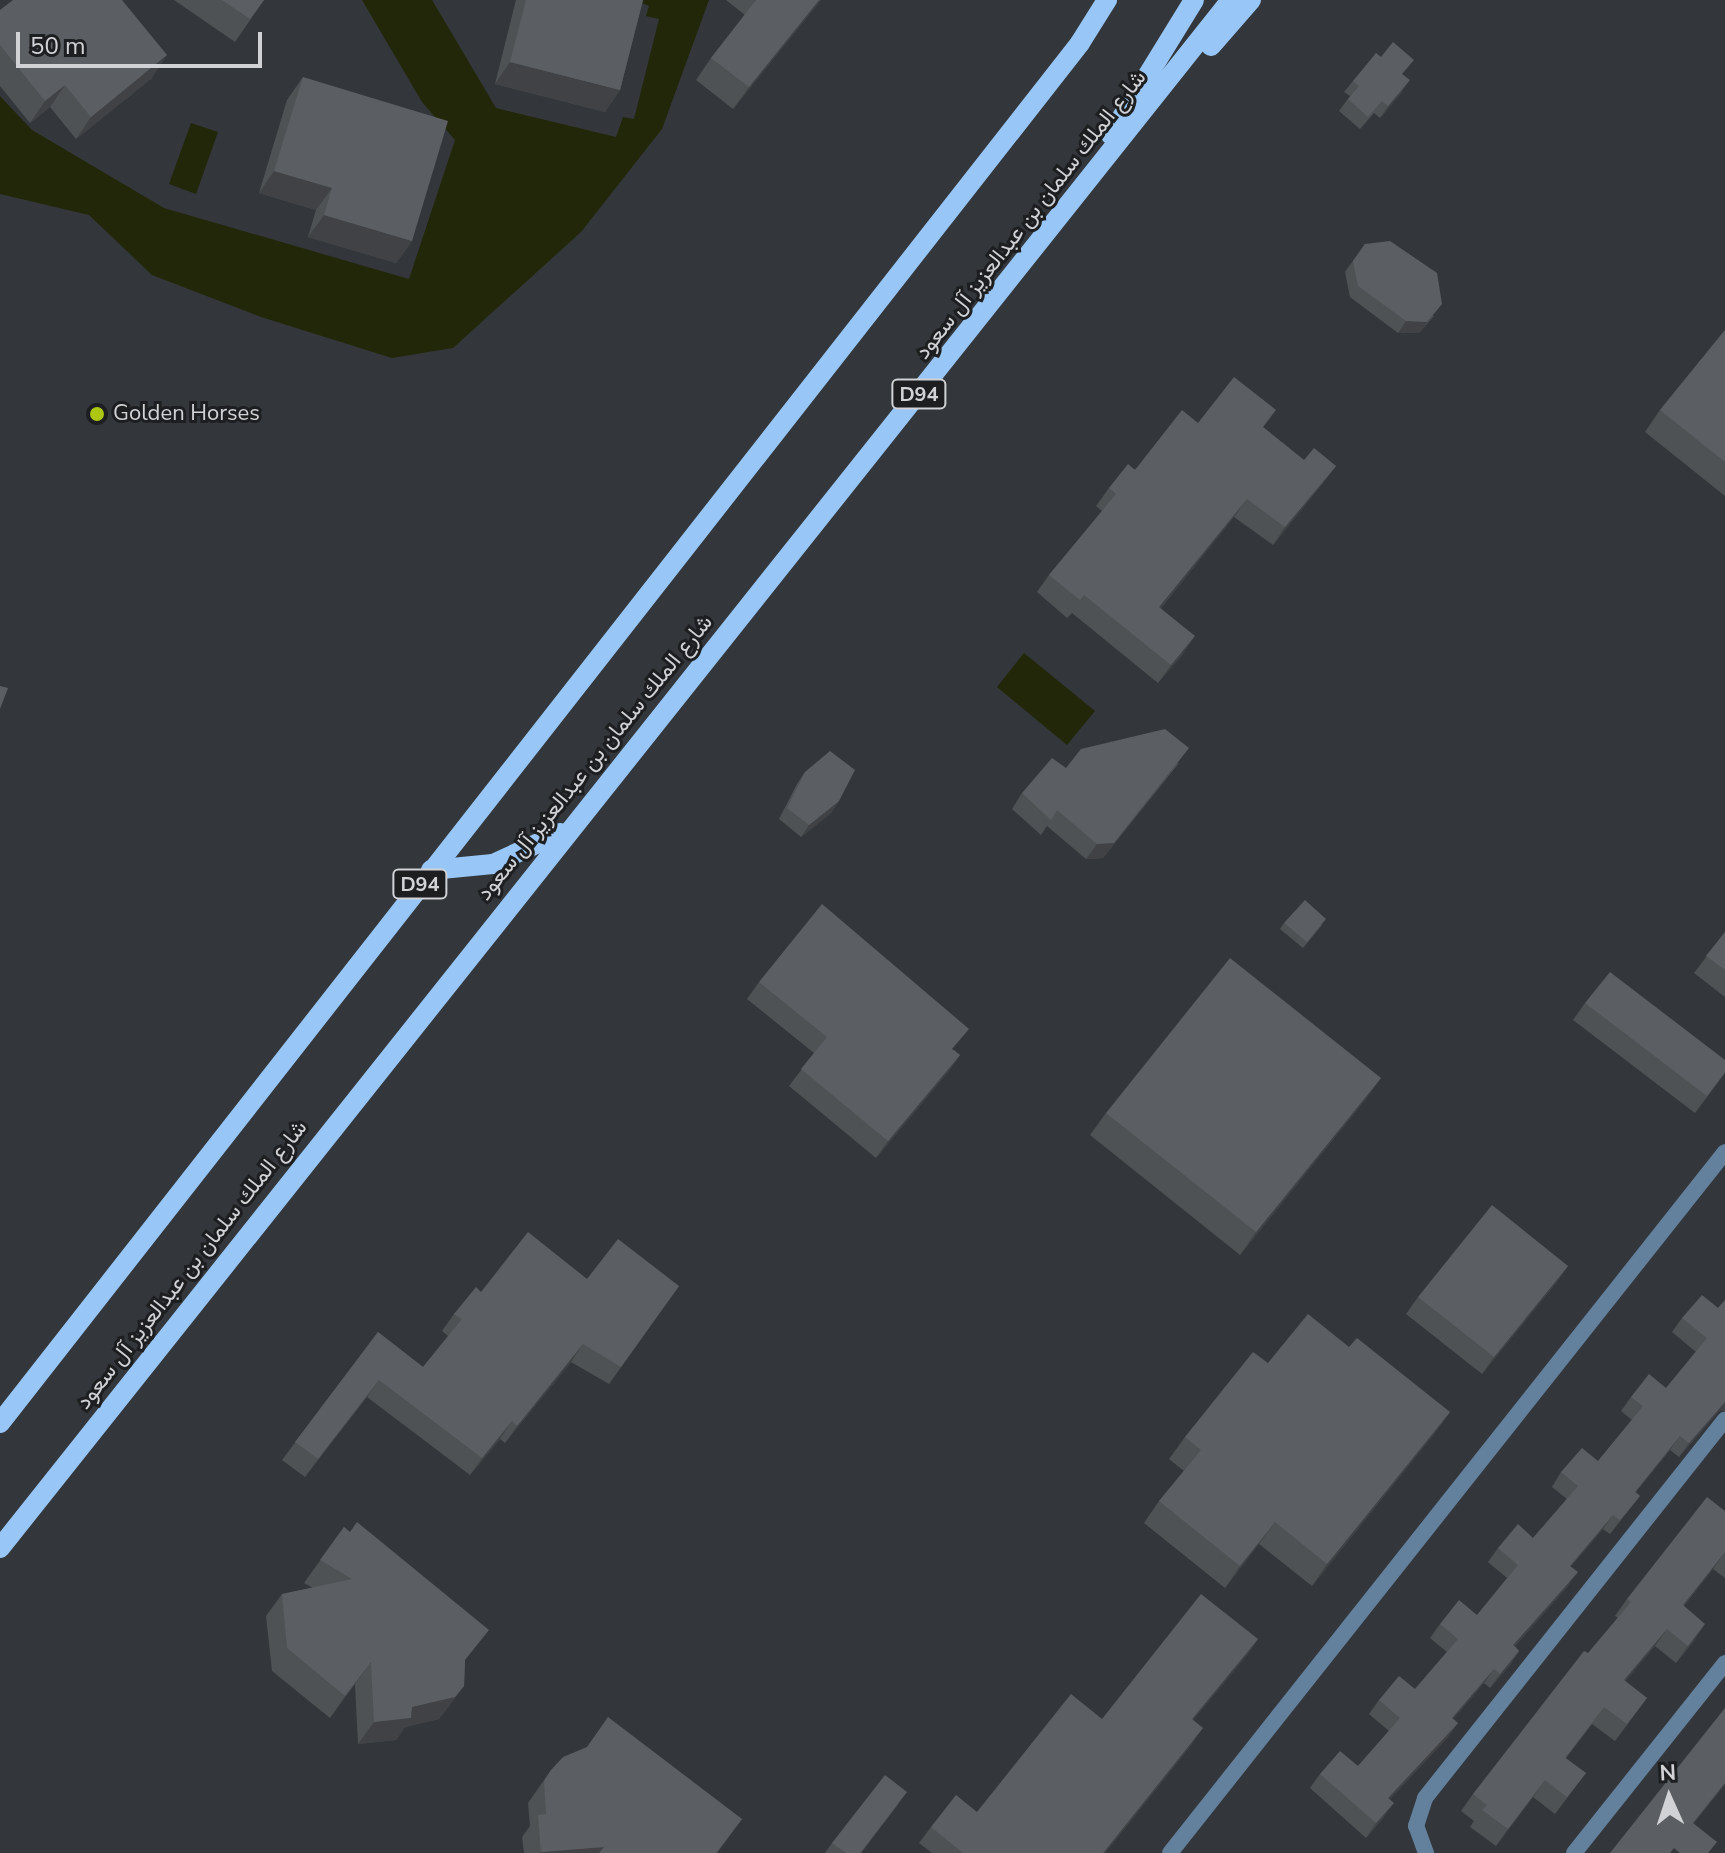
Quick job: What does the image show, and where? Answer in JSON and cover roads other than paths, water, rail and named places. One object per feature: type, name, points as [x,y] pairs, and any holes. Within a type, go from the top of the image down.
[{"type":"main road","name":"D94","points":[[0,1423],[1080,43],[1107,0]]},
{"type":"main road","points":[[1061,217],[1194,0]]},
{"type":"main road","name":"شارع الملك سلمان بن عبدالعزيز آل سعود","points":[[0,1548],[1231,0]]},
{"type":"main road","points":[[1061,217],[1251,0]]},
{"type":"main road","points":[[431,870],[503,860],[553,839],[578,820]]},
{"type":"street","points":[[1170,1853],[1725,1152]]},
{"type":"street","points":[[1426,1853],[1416,1826],[1425,1798],[1725,1420]]},
{"type":"street","points":[[1574,1853],[1725,1663]]},
{"type":"place","name":"Golden Horses","points":[[97,414]]}]
